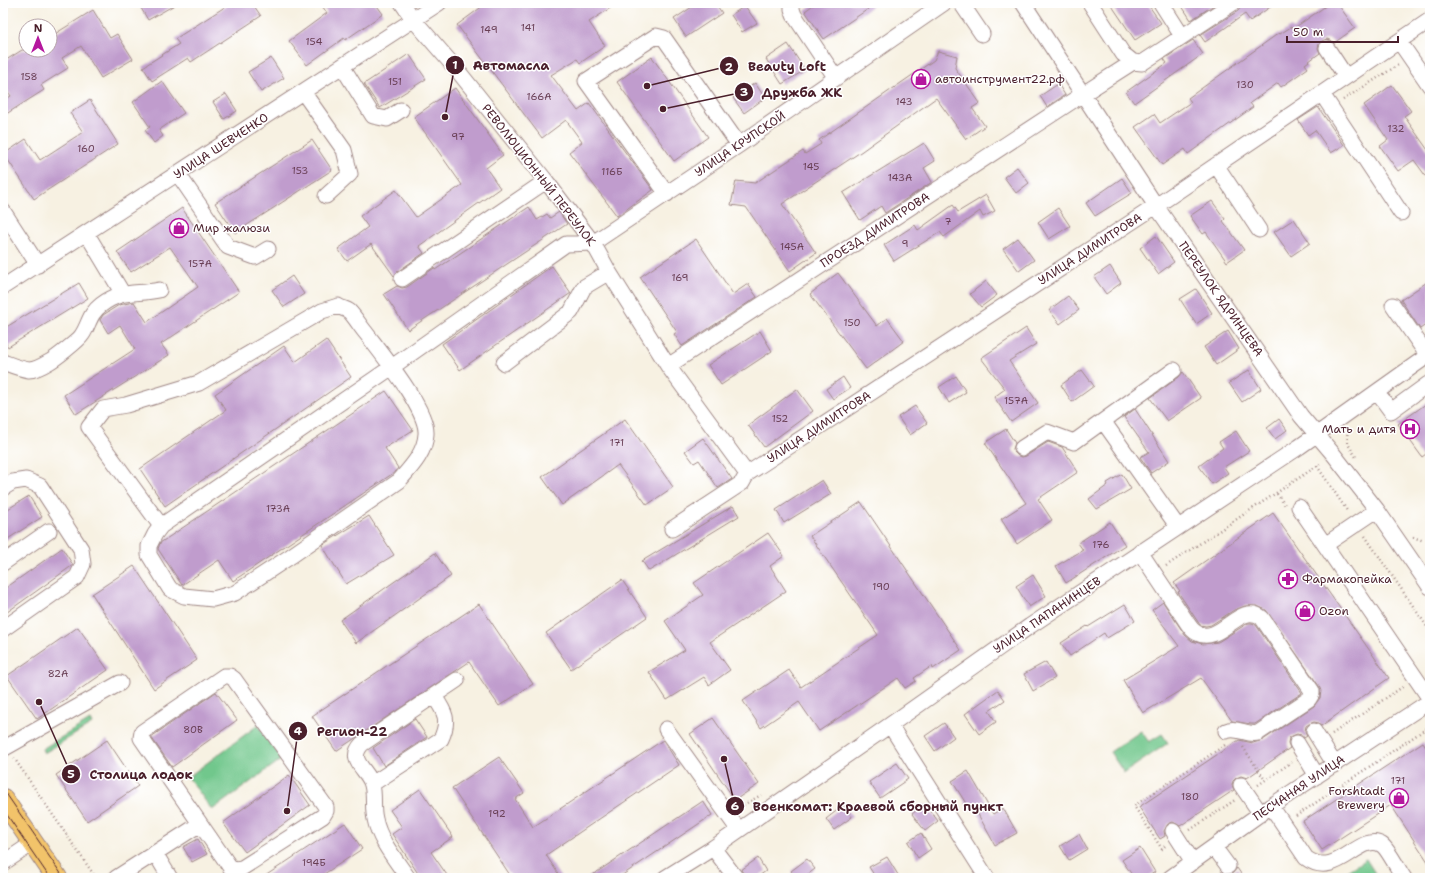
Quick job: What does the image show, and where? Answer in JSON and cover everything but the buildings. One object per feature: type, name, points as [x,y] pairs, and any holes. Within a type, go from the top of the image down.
[{"type":"main road","points":[[3,799],[57,878]]},
{"type":"street","name":"РЕВОЛЮЦИОННЫЙ ПЕРЕУЛОК","points":[[402,3],[413,19],[458,71],[546,181],[593,243],[609,272],[668,366],[747,474]]},
{"type":"street","name":"УЛИЦА ШЕВЧЕНКО","points":[[3,288],[439,3]]},
{"type":"street","points":[[792,3],[794,15],[836,78]]},
{"type":"street","points":[[961,3],[982,34]]},
{"type":"street","name":"ПЕРЕУЛОК ЯДРИНЦЕВА","points":[[1023,3],[1156,206],[1301,416],[1377,510],[1430,587]]},
{"type":"street","points":[[1090,3],[1123,54],[1133,62]]},
{"type":"street","points":[[1161,3],[1182,36]]},
{"type":"street","name":"ПРОЕЗД ДИМИТРОВА","points":[[668,366],[1083,94],[1133,62],[1142,62],[1233,3]]},
{"type":"street","name":"УЛИЦА КРУПСКОЙ","points":[[593,243],[739,145],[941,4]]},
{"type":"street","name":"УЛИЦА ДИМИТРОВА","points":[[672,530],[742,483],[747,474],[1156,206],[1430,20]]},
{"type":"street","points":[[667,194],[586,81],[656,36],[664,38],[739,145]]},
{"type":"street","points":[[1399,41],[1430,86]]},
{"type":"street","points":[[1327,48],[1346,77]]},
{"type":"street","points":[[342,66],[373,116],[387,119],[401,110]]},
{"type":"street","points":[[303,92],[344,150],[350,174],[326,196]]},
{"type":"street","points":[[1322,94],[1401,213]]},
{"type":"street","points":[[1216,165],[1259,230]]},
{"type":"street","points":[[178,174],[228,247],[255,257],[268,249]]},
{"type":"street","points":[[402,279],[546,181]]},
{"type":"street","points":[[3,211],[38,265]]},
{"type":"street","points":[[87,234],[123,294]]},
{"type":"street","points":[[161,526],[89,427],[103,409],[126,405],[200,383],[322,311],[338,306],[349,311],[392,367],[406,387],[422,415],[426,432],[424,446],[413,465],[399,481],[235,593],[212,599],[184,596],[170,588],[149,555],[149,546],[161,526],[392,367],[566,244],[593,243]]},
{"type":"street","points":[[504,363],[571,312],[584,287],[609,272]]},
{"type":"street","points":[[3,362],[30,370],[48,363],[82,336],[89,319],[100,306],[114,297],[123,294],[146,293],[159,290]]},
{"type":"street","points":[[1393,305],[1429,355]]},
{"type":"street","name":"УЛИЦА ПАПАНИНЦЕВ","points":[[665,878],[713,848],[1030,626],[1299,447],[1429,355]]},
{"type":"street","points":[[1022,448],[1047,432],[1074,442],[1174,370]]},
{"type":"street","points":[[1378,392],[1391,411],[1428,384]]},
{"type":"street","points":[[1103,421],[1178,527]]},
{"type":"street","points":[[3,488],[13,482],[26,480],[40,486],[81,549],[83,564],[77,577],[3,629]]},
{"type":"street","points":[[1299,507],[1430,700]]},
{"type":"street","points":[[1325,545],[1377,510]]},
{"type":"street","points":[[3,563],[49,531]]},
{"type":"street","points":[[1140,552],[1188,624],[1196,633],[1204,636],[1214,634],[1244,615],[1254,614],[1259,616],[1262,618],[1312,690],[1310,700],[1258,733],[1250,734],[1232,729],[1228,736]]},
{"type":"street","points":[[224,676],[230,676],[234,679],[325,804],[326,811],[323,816],[239,869],[230,867],[200,824],[141,740],[140,736],[142,732],[224,676]]},
{"type":"street","points":[[408,878],[390,852],[378,829],[373,810],[372,784],[358,763],[357,753],[359,748],[457,680]]},
{"type":"street","points":[[5,748],[120,683]]},
{"type":"street","points":[[372,784],[441,739],[445,730],[446,720],[444,710],[434,696]]},
{"type":"street","name":"ПЕСЧАНАЯ УЛИЦА","points":[[1170,878],[1266,810],[1430,700]]},
{"type":"street","points":[[890,725],[987,878]]},
{"type":"street","points":[[666,729],[738,830]]},
{"type":"street","points":[[1317,737],[1335,765]]},
{"type":"street","points":[[1300,748],[1317,776]]},
{"type":"street","points":[[1244,788],[1266,810],[1306,858],[1311,861],[1317,864],[1329,865],[1369,843],[1377,843],[1385,847],[1404,878]]},
{"type":"street","points":[[116,878],[200,824]]},
{"type":"street","points":[[1175,835],[1193,862]]},
{"type":"street","points":[[3,862],[33,843]]},
{"type":"street","points":[[1214,847],[1228,866]]},
{"type":"street","points":[[713,848],[736,878]]},
{"type":"street","points":[[155,853],[170,878]]},
{"type":"path","points":[[1340,102],[1410,57]]},
{"type":"path","points":[[1154,574],[1320,464]]},
{"type":"path","points":[[1317,466],[1430,631]]},
{"type":"path","points":[[1410,535],[1424,541]]},
{"type":"path","points":[[1317,737],[1416,678]]},
{"type":"path","points":[[1296,816],[1430,726]]},
{"type":"path","points":[[1228,736],[1134,806],[1162,849],[1175,835],[1244,788],[1265,780],[1300,748]]},
{"type":"path","points":[[1240,743],[1265,780]]},
{"type":"path","points":[[5,748],[96,878]]},
{"type":"green space","points":[[90,720],[92,724],[44,753],[42,749]]},
{"type":"green space","points":[[258,725],[282,759],[212,810],[188,777]]},
{"type":"green space","points":[[1141,731],[1149,742],[1162,734],[1168,743],[1124,773],[1110,752]]},
{"type":"green space","points":[[1366,859],[1378,878],[1336,878]]},
{"type":"tram line","points":[[3,789],[64,878]]},
{"type":"tram line","points":[[3,809],[50,878]]},
{"type":"place","name":"автоинструмент22.рф","points":[[921,79]]},
{"type":"place","name":"Beauty Loft","points":[[647,86]]},
{"type":"place","name":"Дружба ЖК","points":[[663,109]]},
{"type":"place","name":"Автомасла","points":[[445,117]]},
{"type":"place","name":"Мир жалюзи","points":[[179,228]]},
{"type":"place","name":"Мать и дитя","points":[[1410,429]]},
{"type":"place","name":"Фармакопейка","points":[[1288,579]]},
{"type":"place","name":"Ozon","points":[[1305,611]]},
{"type":"place","name":"Столица лодок","points":[[39,702]]},
{"type":"place","name":"Военкомат: Краевой сборный пункт","points":[[724,759]]},
{"type":"place","name":"Forshtadt Brewery","points":[[1399,798]]},
{"type":"place","name":"Регион-22","points":[[287,811]]}]
